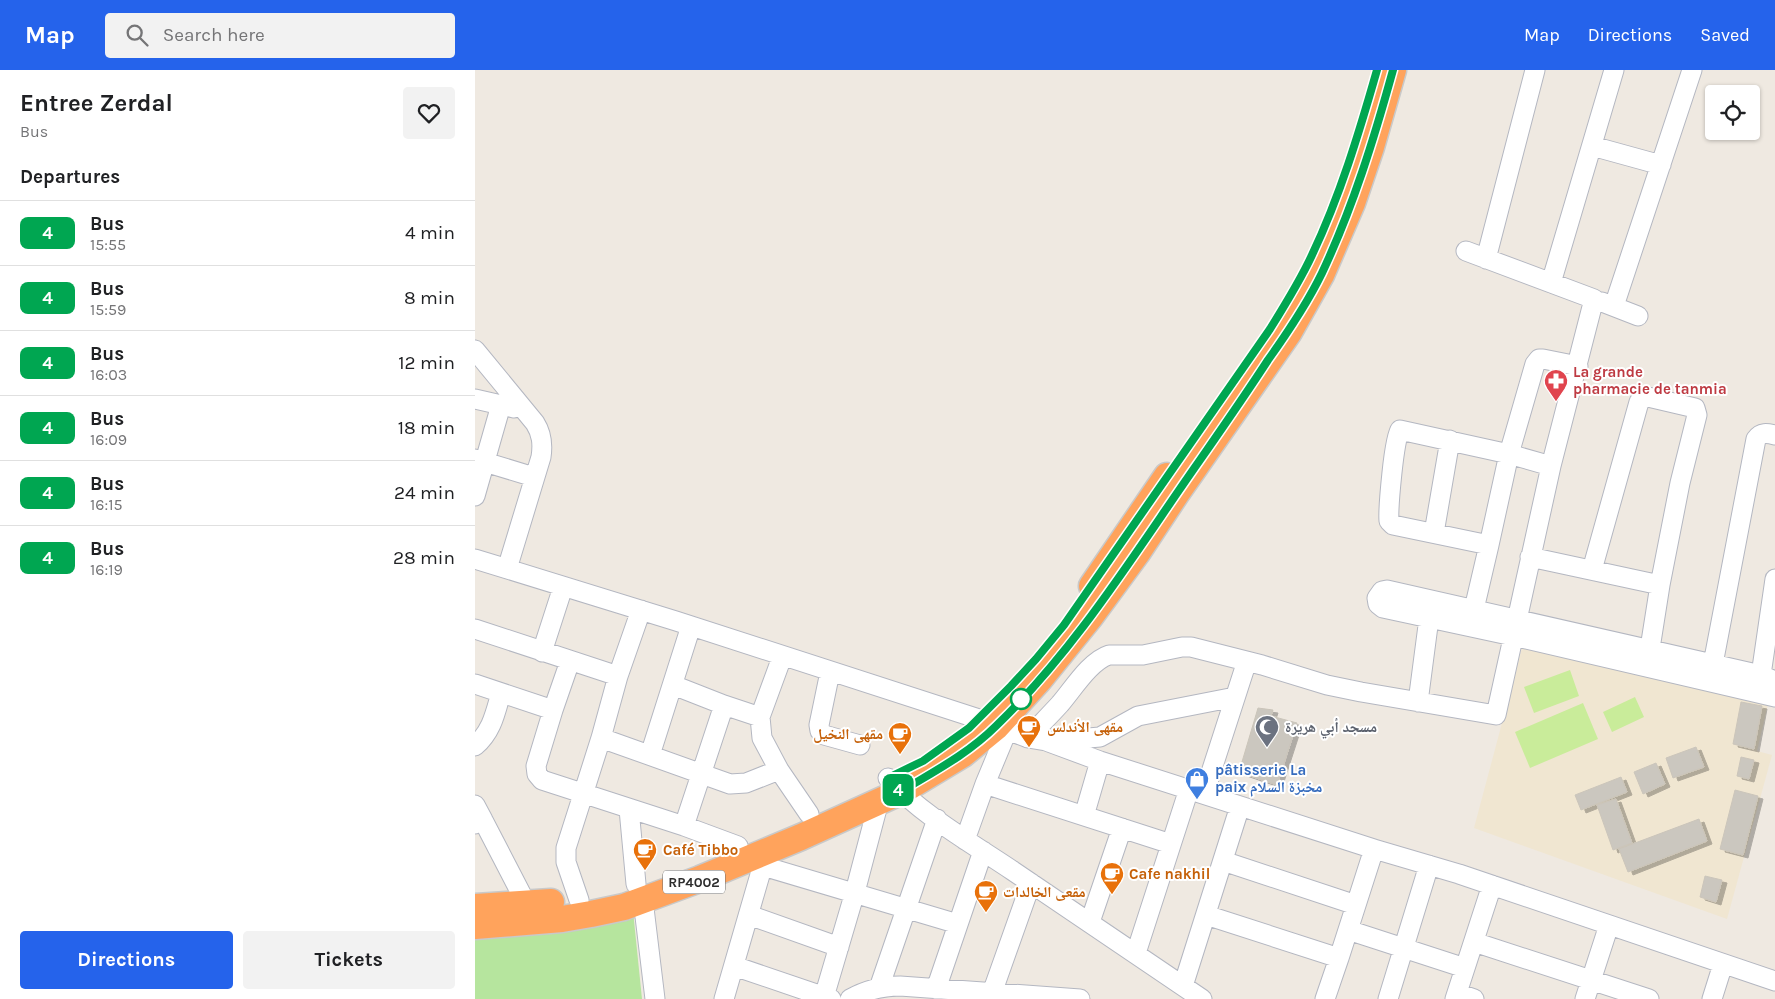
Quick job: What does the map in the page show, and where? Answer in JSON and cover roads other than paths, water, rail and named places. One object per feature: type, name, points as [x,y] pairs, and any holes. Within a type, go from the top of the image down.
[{"type":"highway","name":"RP4002","points":[[994,726],[1011,686],[1064,625],[1270,329],[1300,279],[1323,232],[1358,133],[1377,70]]},
{"type":"highway","name":"RP4002","points":[[475,906],[527,905],[640,892],[700,879],[765,859],[889,790],[963,754],[994,726],[1039,680],[1090,617],[1289,332],[1321,275],[1352,203],[1371,147],[1393,70]]},
{"type":"highway","name":"RP4002","points":[[475,926],[562,919],[624,907],[640,892],[809,814],[889,790]]},
{"type":"street","points":[[1486,258],[1535,70]]},
{"type":"street","points":[[1551,283],[1614,70]]},
{"type":"street","points":[[1614,306],[1693,70]]},
{"type":"street","points":[[1592,146],[1661,165]]},
{"type":"street","points":[[1466,251],[1638,316]]},
{"type":"street","points":[[1037,739],[1062,702],[1095,663],[1109,654],[1143,655],[1191,646],[1327,685],[1496,715],[1551,466],[1594,299]]},
{"type":"street","points":[[475,350],[525,410],[541,434],[542,449],[507,569]]},
{"type":"street","points":[[1472,619],[1509,454],[1537,361],[1543,359],[1578,366]]},
{"type":"street","points":[[1591,570],[1638,405],[1646,398],[1695,408],[1697,415],[1680,483],[1660,585],[1649,658]]},
{"type":"street","points":[[475,399],[525,410]]},
{"type":"street","points":[[475,496],[480,461],[501,405]]},
{"type":"street","points":[[1489,545],[1393,525],[1389,521],[1397,434],[1400,430],[1509,454],[1551,466]]},
{"type":"street","points":[[1713,664],[1755,439],[1765,433],[1775,436]]},
{"type":"street","points":[[1434,533],[1450,440]]},
{"type":"street","points":[[480,461],[535,476]]},
{"type":"street","points":[[1530,557],[1660,585]]},
{"type":"street","points":[[476,564],[507,569],[691,626],[1100,761],[1492,885],[1775,981]]},
{"type":"street","points":[[1649,658],[1713,664],[1768,678],[1775,580]]},
{"type":"street","points":[[541,652],[563,586]]},
{"type":"street","points":[[1472,619],[1429,618],[1381,607],[1377,601],[1378,595],[1382,590],[1387,590],[1472,619],[1649,658],[1775,697]]},
{"type":"street","points":[[579,900],[565,855],[618,676],[641,610]]},
{"type":"street","points":[[1419,702],[1429,618]]},
{"type":"street","points":[[650,756],[691,626]]},
{"type":"street","points":[[475,629],[618,676]]},
{"type":"street","points":[[782,657],[760,717],[762,738],[779,770],[809,814]]},
{"type":"street","points":[[570,661],[536,766],[537,774],[543,780],[684,826],[738,846]]},
{"type":"street","points":[[1136,953],[1171,844],[1196,792],[1235,698],[1247,661]]},
{"type":"street","points":[[830,672],[819,725],[820,731],[824,734],[860,745]]},
{"type":"street","points":[[475,684],[553,710]]},
{"type":"street","points":[[673,685],[760,717]]},
{"type":"street","points":[[475,746],[485,737],[489,730],[501,693]]},
{"type":"street","points":[[1037,739],[1100,737],[1138,716],[1235,698]]},
{"type":"street","points":[[684,826],[703,774],[724,705]]},
{"type":"street","points":[[965,840],[985,784],[994,726]]},
{"type":"street","points":[[601,738],[735,785],[746,783],[779,770]]},
{"type":"street","points":[[1084,816],[1100,761]]},
{"type":"street","points":[[985,784],[1171,844]]},
{"type":"street","points":[[734,966],[828,998],[839,947],[855,892],[889,790],[937,820],[1202,999]]},
{"type":"street","points":[[1183,986],[1240,806]]},
{"type":"street","points":[[629,809],[655,999]]},
{"type":"street","points":[[478,817],[527,905]]},
{"type":"street","points":[[879,988],[937,820]]},
{"type":"street","points":[[1089,922],[1122,828]]},
{"type":"street","points":[[1325,999],[1374,849]]},
{"type":"street","points":[[936,989],[983,851]]},
{"type":"street","points":[[724,999],[765,859],[855,892],[958,924]]},
{"type":"street","points":[[1223,861],[1356,905]]},
{"type":"street","points":[[1388,999],[1429,865]]},
{"type":"street","points":[[983,995],[1031,883]]},
{"type":"street","points":[[1462,997],[1465,968],[1492,885]]},
{"type":"street","points":[[749,915],[839,947]]},
{"type":"street","points":[[1206,916],[1339,958]]},
{"type":"street","points":[[1585,999],[1609,925]]},
{"type":"street","points":[[1348,930],[1465,968]]},
{"type":"street","points":[[1474,942],[1649,999]]},
{"type":"street","points":[[1712,999],[1723,964]]},
{"type":"street","points":[[849,999],[867,991],[900,986],[983,995],[1080,999]]},
{"type":"place","name":"La grande pharmacie de tanmia","points":[[1556,402]]},
{"type":"place","name":"مقهى الأندلس","points":[[1029,748]]},
{"type":"place","name":"مسجد أبي هريرة","points":[[1267,748]]},
{"type":"place","name":"مقهى النخيل","points":[[900,755]]},
{"type":"place","name":"pâtisserie La paix مخبزة السلام","points":[[1197,800]]},
{"type":"place","name":"Café Tibbo","points":[[645,871]]},
{"type":"place","name":"Cafe nakhil","points":[[1112,895]]},
{"type":"place","name":"مقعى الخالدات","points":[[986,913]]}]
